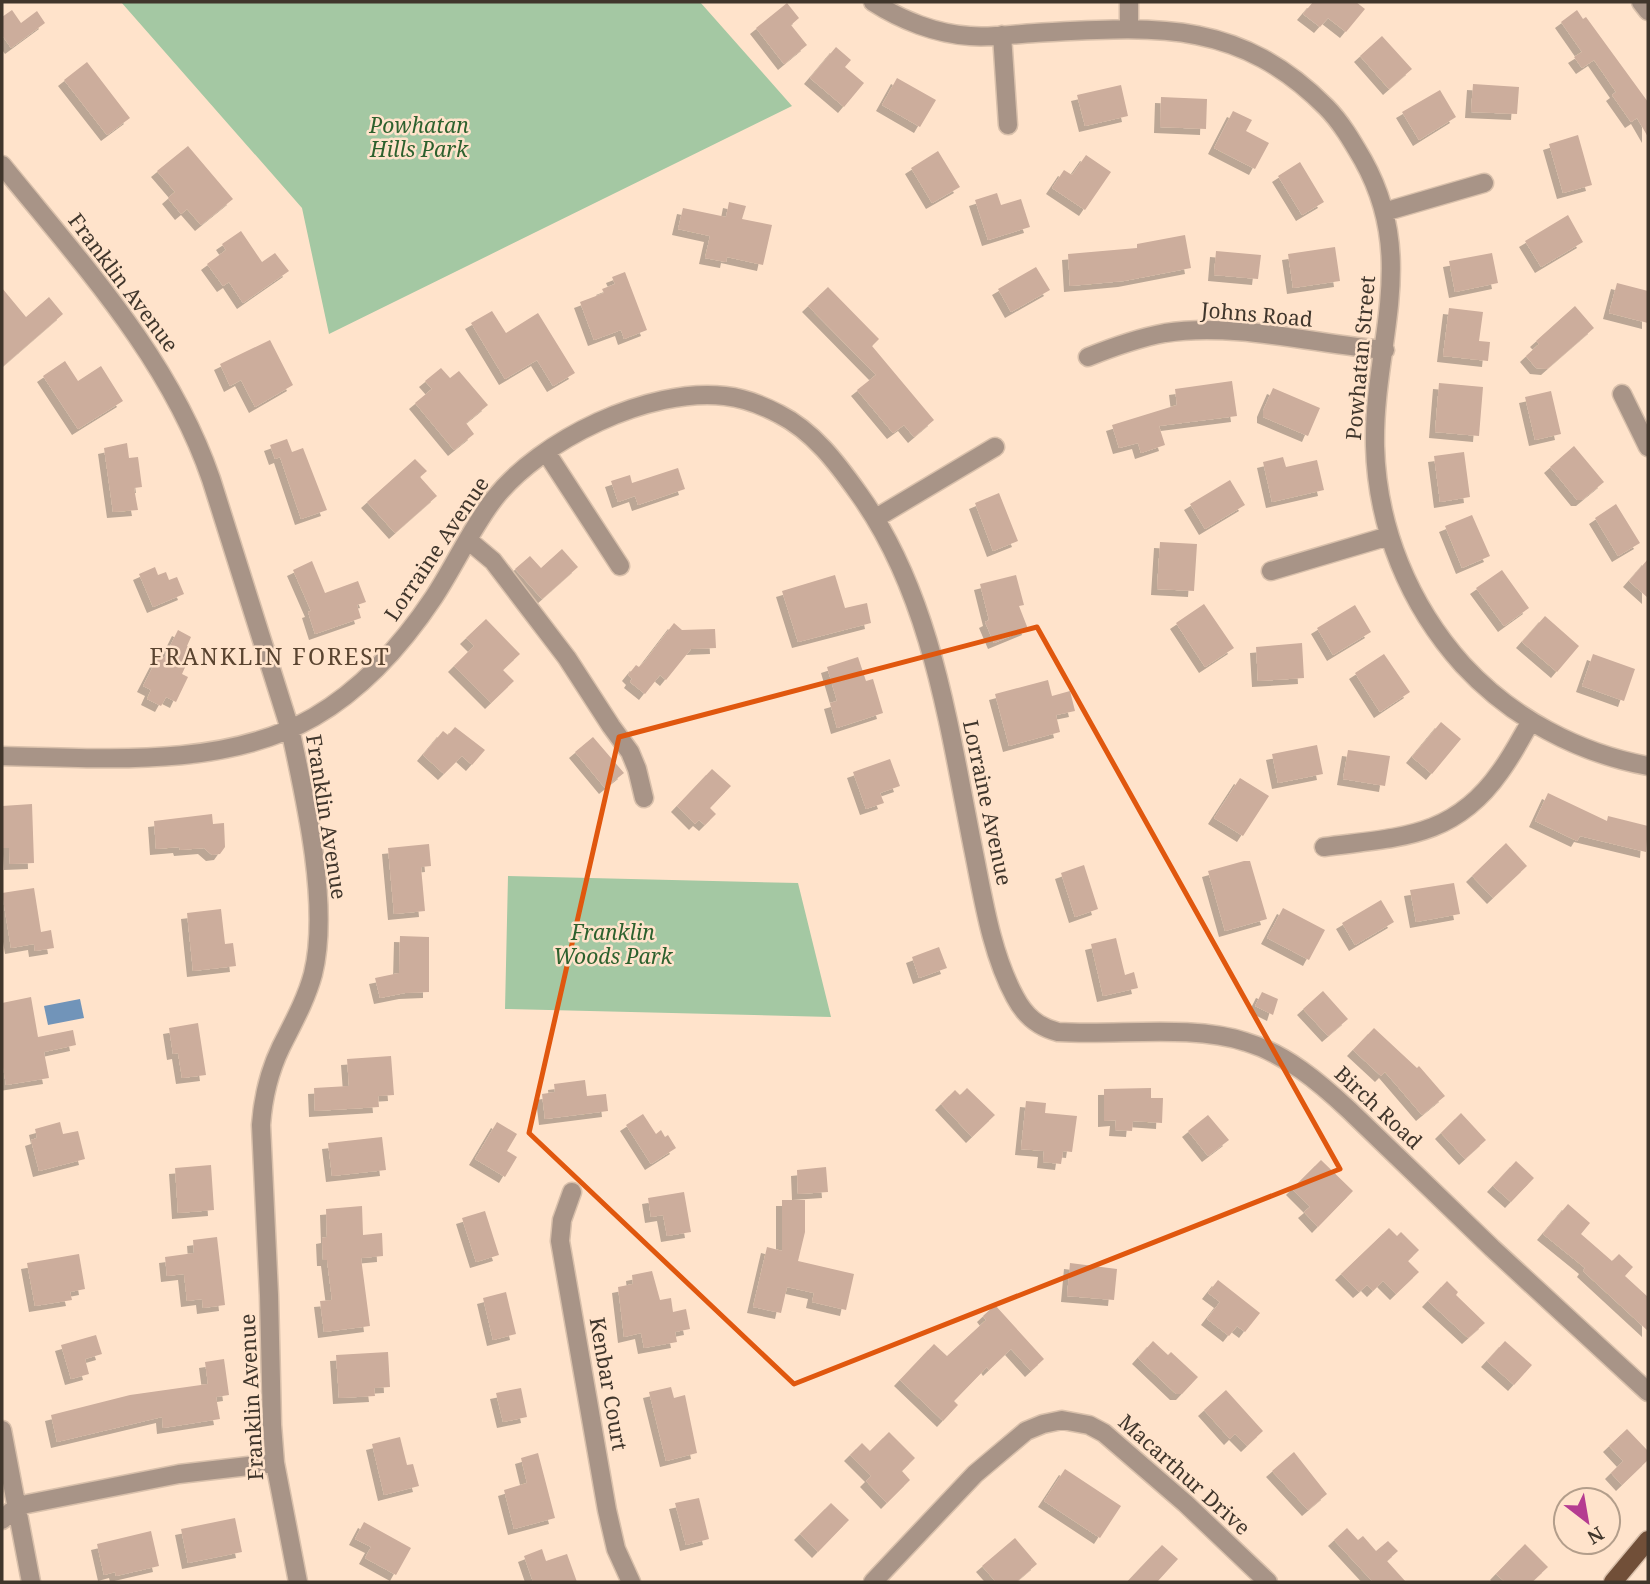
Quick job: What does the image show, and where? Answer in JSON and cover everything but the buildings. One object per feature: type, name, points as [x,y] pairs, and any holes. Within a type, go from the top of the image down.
[{"type":"main road","points":[[1613,1582],[1648,1541]]},
{"type":"street","name":"Powhatan Street","points":[[873,2],[931,29],[966,36],[1129,28],[1162,29],[1214,38],[1276,66],[1303,85],[1328,108],[1348,133],[1366,167],[1384,212],[1390,239],[1391,300],[1377,398],[1375,445],[1377,481],[1390,536],[1407,582],[1426,617],[1449,649],[1484,685],[1531,721],[1592,751],[1648,766]]},
{"type":"street","points":[[1129,2],[1129,28]]},
{"type":"street","points":[[1641,2],[1648,11]]},
{"type":"street","points":[[1002,35],[1007,125]]},
{"type":"street","name":"Franklin Avenue","points":[[2,165],[129,323],[169,385],[202,454],[290,729],[316,882],[318,945],[307,994],[271,1070],[263,1100],[261,1125],[275,1463],[298,1582]]},
{"type":"street","points":[[1384,212],[1484,183]]},
{"type":"street","name":"Johns Road","points":[[1088,357],[1126,342],[1166,333],[1199,330],[1230,331],[1385,350]]},
{"type":"street","points":[[1622,394],[1648,447]]},
{"type":"street","name":"Lorraine Avenue","points":[[2,756],[157,756],[253,743],[290,729],[338,702],[387,658],[435,596],[495,499],[523,468],[546,452],[608,419],[650,404],[698,395],[747,400],[786,417],[809,434],[844,472],[876,518],[895,555],[917,611],[947,722],[989,923],[1006,978],[1015,996]]},
{"type":"street","points":[[876,518],[995,447]]},
{"type":"street","points":[[546,452],[620,566]]},
{"type":"street","points":[[1272,571],[1390,536]]},
{"type":"street","points":[[468,540],[493,561],[567,657],[630,752],[644,798]]},
{"type":"street","points":[[1324,848],[1409,835],[1448,822],[1466,810],[1490,786],[1531,721]]},
{"type":"street","name":"Birch Road","points":[[1015,996],[1032,1019],[1047,1029],[1058,1032],[1209,1035],[1248,1042],[1285,1060],[1349,1110],[1483,1240],[1648,1392]]},
{"type":"street","name":"Kenbar Court","points":[[572,1192],[562,1220],[560,1241],[607,1510],[617,1549],[631,1582]]},
{"type":"street","name":"Macarthur Drive","points":[[873,1582],[975,1474],[1016,1438],[1043,1424],[1062,1420],[1089,1425],[1104,1433],[1185,1503],[1268,1582]]},
{"type":"street","points":[[2,1430],[31,1582]]},
{"type":"street","points":[[2,1520],[17,1506],[179,1474],[275,1463]]},
{"type":"highlighted area","points":[[1037,627],[1340,1169],[794,1384],[529,1133],[619,737]]},
{"type":"green space","name":"Powhatan Hills Park","points":[[121,2],[700,2],[792,106],[329,334],[302,208]]},
{"type":"green space","name":"Franklin Woods Park","points":[[508,876],[798,883],[831,1017],[505,1009]]},
{"type":"water","points":[[80,999],[84,1018],[48,1025],[44,1006]]},
{"type":"district","name":"FRANKLIN FOREST","points":[[270,657]]}]
